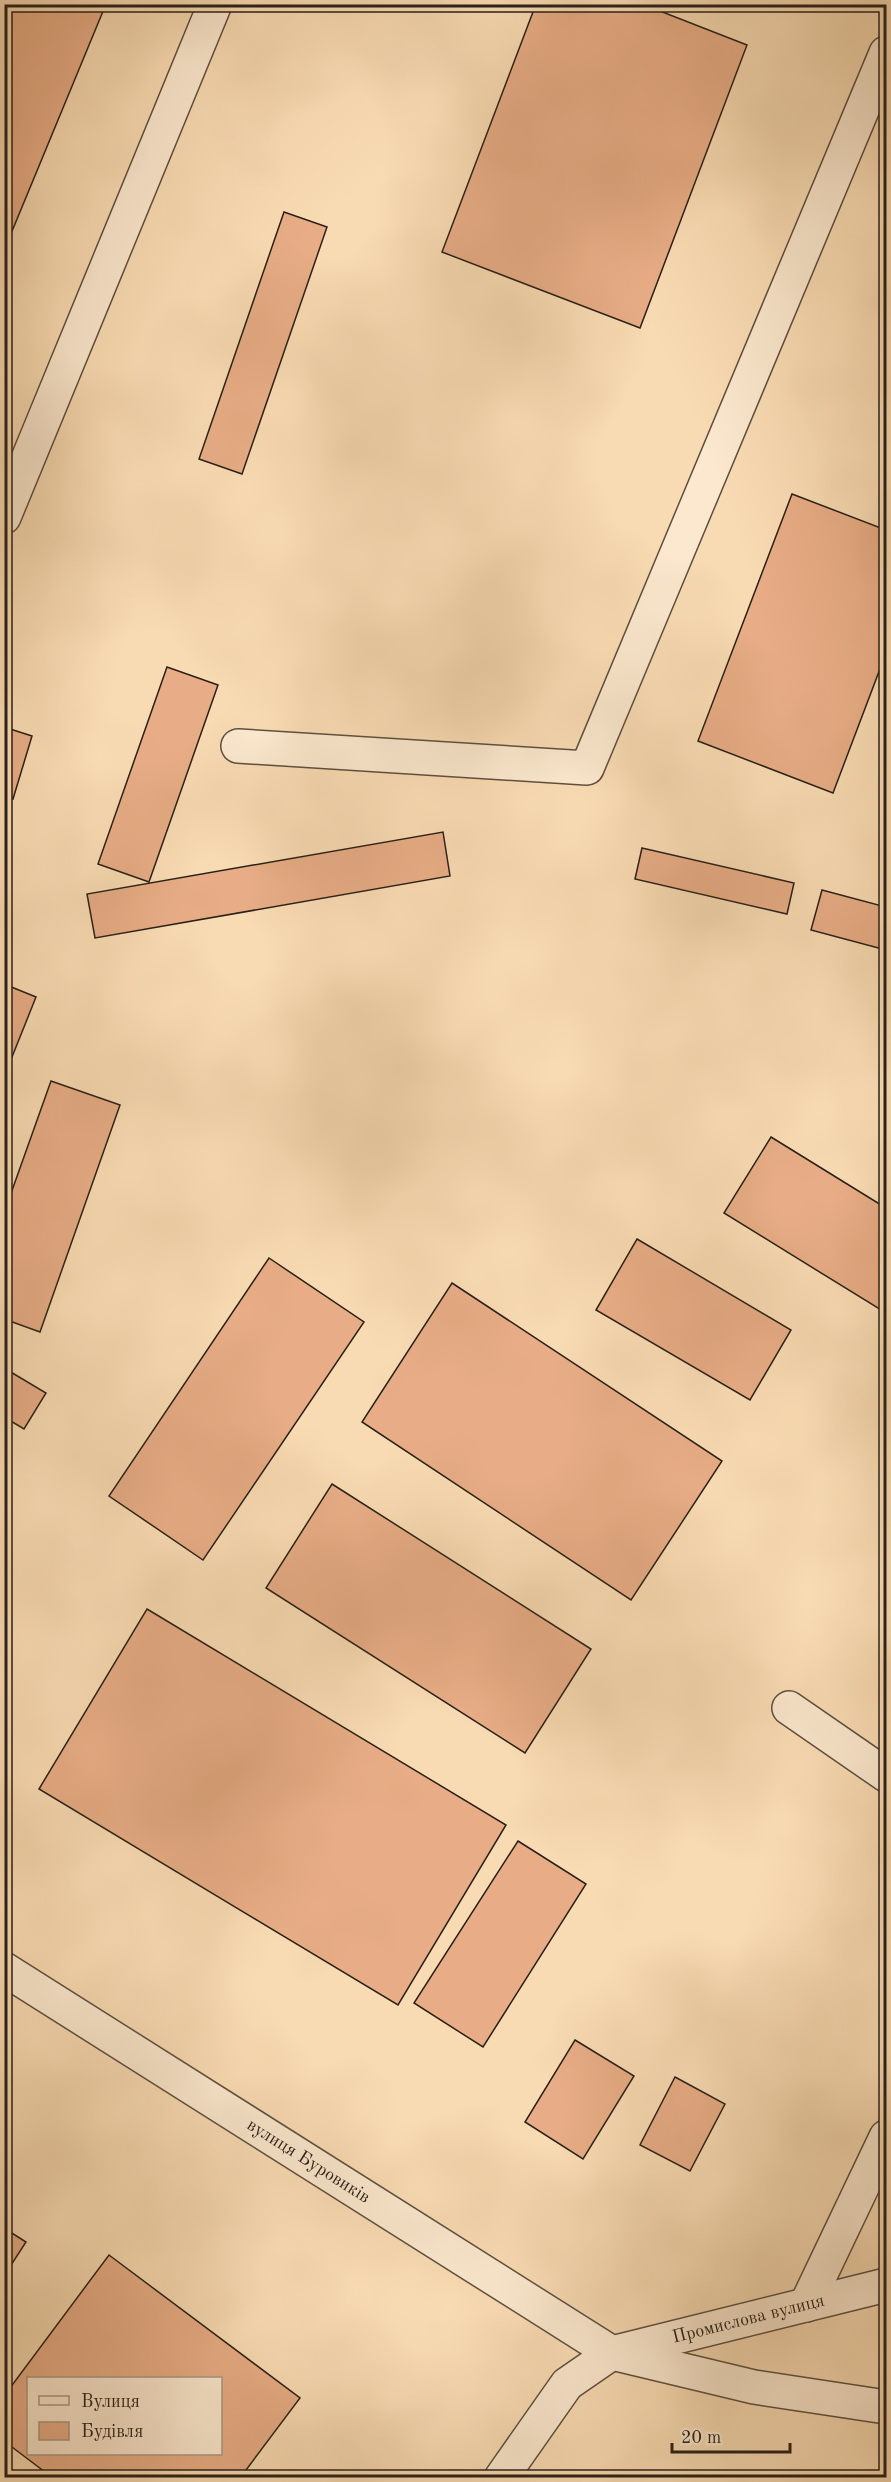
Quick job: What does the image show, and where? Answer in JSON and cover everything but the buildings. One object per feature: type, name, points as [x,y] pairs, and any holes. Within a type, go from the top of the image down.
[{"type":"street","points":[[4,517],[215,4]]},
{"type":"street","points":[[238,746],[587,768],[886,53]]},
{"type":"street","points":[[789,1708],[886,1775]]},
{"type":"street","name":"вулиця Буровиків","points":[[4,1969],[612,2353],[754,2387],[886,2407]]},
{"type":"street","points":[[806,2305],[886,2137]]},
{"type":"street","name":"Промислова вулиця","points":[[612,2353],[886,2285]]},
{"type":"street","points":[[501,2478],[567,2384],[612,2353]]}]
